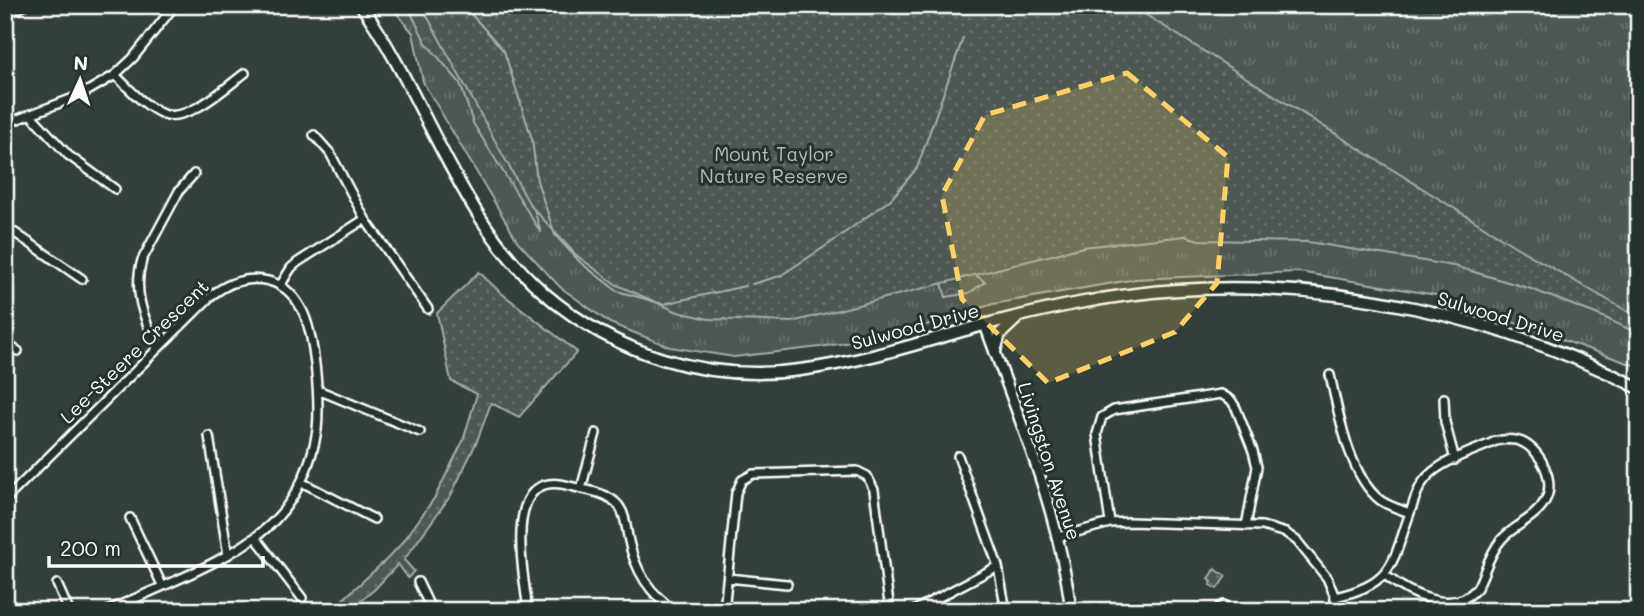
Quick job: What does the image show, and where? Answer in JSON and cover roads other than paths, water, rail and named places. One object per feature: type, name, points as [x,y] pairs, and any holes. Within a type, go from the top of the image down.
[{"type":"main road","name":"Sulwood Drive","points":[[361,5],[390,51],[460,186],[498,243],[542,291],[593,329],[621,344],[678,364],[761,374],[795,371],[846,362],[1085,301],[1177,290],[1259,289],[1342,295],[1423,310],[1502,331],[1551,348],[1639,388]]},
{"type":"main road","points":[[995,351],[1003,329],[1019,316]]},
{"type":"street","points":[[5,14],[23,5]]},
{"type":"street","points":[[5,124],[80,95],[115,75],[133,58],[175,5]]},
{"type":"street","points":[[115,75],[153,108],[175,116],[193,110],[245,73]]},
{"type":"street","points":[[30,114],[68,155],[115,189]]},
{"type":"street","points":[[314,135],[330,153],[365,219],[428,309]]},
{"type":"street","points":[[157,349],[138,298],[138,272],[179,191],[194,174]]},
{"type":"street","points":[[113,610],[228,555],[256,538],[275,520],[302,482],[312,455],[316,432],[318,390],[304,313],[294,297],[279,286],[298,262],[365,219]]},
{"type":"street","points":[[5,226],[82,279]]},
{"type":"street","name":"Lee-Steere Crescent","points":[[5,500],[223,287],[248,279],[261,279],[279,286]]},
{"type":"street","name":"Livingston Avenue","points":[[985,325],[1051,507],[1071,611]]},
{"type":"street","points":[[5,342],[18,351]]},
{"type":"street","points":[[1330,375],[1344,438],[1364,480],[1379,499],[1410,513]]},
{"type":"street","points":[[318,390],[420,432]]},
{"type":"street","points":[[1110,523],[1097,434],[1102,417],[1114,410],[1213,394],[1228,398],[1236,408],[1256,461],[1257,477],[1246,526]]},
{"type":"street","points":[[1444,398],[1445,422],[1455,460]]},
{"type":"street","points":[[581,489],[596,433]]},
{"type":"street","points":[[209,436],[228,555]]},
{"type":"street","points":[[1335,597],[1360,592],[1385,575],[1421,485],[1428,476],[1496,440],[1511,439],[1521,442],[1538,456],[1549,485],[1545,502],[1510,531],[1493,551],[1471,599],[1464,605],[1447,610],[1430,607],[1385,575]]},
{"type":"street","points":[[958,456],[998,566],[1006,611]]},
{"type":"street","points":[[724,611],[736,493],[742,480],[753,474],[857,471],[867,476],[874,490],[890,611]]},
{"type":"street","points":[[302,482],[374,519]]},
{"type":"street","points":[[528,611],[521,546],[523,508],[534,491],[546,484],[559,483],[611,499],[618,505],[624,518],[635,565],[643,580],[653,593],[676,611]]},
{"type":"street","points":[[130,518],[162,586]]},
{"type":"street","points":[[1058,537],[1110,523],[1275,528],[1297,541],[1327,578],[1335,597],[1335,611]]},
{"type":"street","points":[[256,538],[302,598]]},
{"type":"street","points":[[913,611],[998,566]]},
{"type":"street","points":[[728,578],[788,584]]},
{"type":"street","points":[[418,582],[432,611]]},
{"type":"street","points":[[57,584],[69,611]]},
{"type":"street","points":[[1214,611],[1224,605]]},
{"type":"waterway","points":[[463,5],[504,51],[532,139],[537,181],[555,235],[581,263],[617,291],[663,304],[745,286]]},
{"type":"waterway","points":[[752,284],[780,276],[891,199],[917,168],[963,38]]},
{"type":"park label","name":"Mount Taylor Nature Reserve","points":[[774,164]]}]
